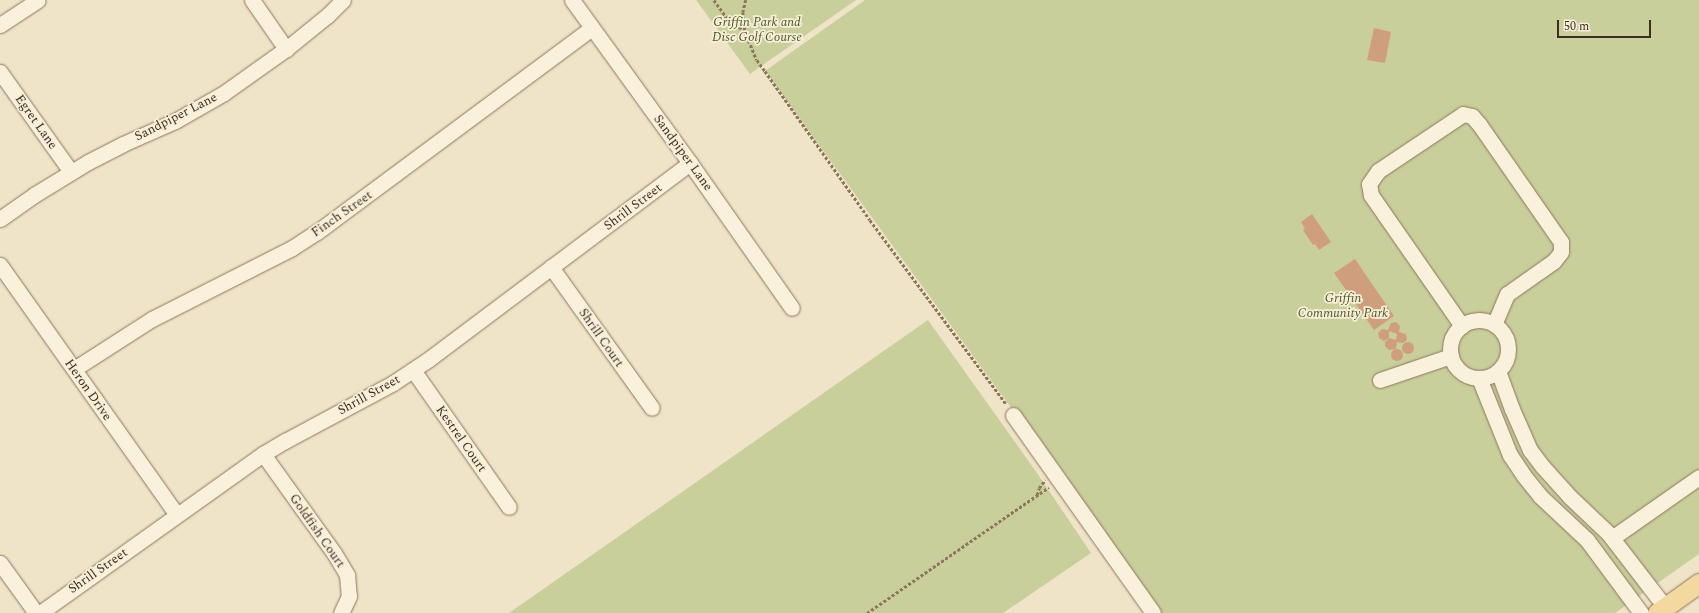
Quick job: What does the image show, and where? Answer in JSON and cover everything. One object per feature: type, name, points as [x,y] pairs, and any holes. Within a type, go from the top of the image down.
[{"type":"main road","points":[[1661,610],[1699,584]]},
{"type":"street","points":[[0,25],[38,0]]},
{"type":"street","points":[[252,0],[286,48]]},
{"type":"street","name":"Sandpiper Lane","points":[[0,219],[70,172],[123,144],[188,114],[240,82],[328,15],[343,0]]},
{"type":"street","name":"Sandpiper Lane","points":[[572,0],[690,163],[792,308]]},
{"type":"street","name":"Finch Street","points":[[74,369],[152,319],[292,248],[317,232],[364,199],[592,28]]},
{"type":"street","name":"Egret Lane","points":[[0,72],[70,172]]},
{"type":"street","points":[[1462,326],[1371,195],[1369,184],[1378,171],[1463,114],[1472,116],[1479,124],[1561,242],[1562,252],[1554,261],[1507,294],[1494,324]]},
{"type":"street","name":"Shrill Street","points":[[40,613],[263,454],[297,434],[393,383],[413,370],[690,163]]},
{"type":"street","name":"Heron Drive","points":[[0,265],[177,515]]},
{"type":"street","name":"Shrill Court","points":[[551,267],[652,408]]},
{"type":"street","points":[[1477,320],[1494,324],[1500,329],[1508,343],[1506,360],[1498,371],[1488,376],[1479,378],[1462,372],[1455,365],[1451,356],[1452,340],[1462,326],[1477,320]]},
{"type":"street","points":[[1380,380],[1451,356]]},
{"type":"street","name":"Kestrel Court","points":[[413,370],[509,507]]},
{"type":"street","points":[[1498,371],[1512,409],[1530,450],[1555,481],[1612,538],[1661,610]]},
{"type":"street","points":[[1479,378],[1510,455],[1540,496],[1587,540],[1640,613]]},
{"type":"street","points":[[1013,415],[1153,613]]},
{"type":"street","name":"Goldfish Court","points":[[263,454],[334,553],[347,575],[349,596],[341,613]]},
{"type":"street","points":[[1612,538],[1699,477]]},
{"type":"street","points":[[1540,496],[1555,481]]},
{"type":"street","points":[[0,563],[36,613]]},
{"type":"path","points":[[714,0],[727,18],[745,32]]},
{"type":"path","points":[[746,0],[743,12],[745,32],[757,60],[870,220],[1013,415]]},
{"type":"path","points":[[867,613],[1059,480]]},
{"type":"green space","name":"Griffin Park and Disc Golf Course","points":[[696,0],[856,0],[750,74]]},
{"type":"green space","name":"Griffin Community Park","points":[[865,0],[1699,0],[1699,554],[1615,613],[1161,613],[765,71]]},
{"type":"green space","points":[[928,320],[1037,473],[1091,553],[1003,613],[509,613]]},
{"type":"building","points":[[1374,28],[1391,32],[1385,63],[1367,60]]},
{"type":"building","points":[[1312,214],[1331,242],[1319,250],[1315,244],[1313,245],[1303,230],[1305,229],[1301,222]]},
{"type":"building","points":[[1355,259],[1394,316],[1374,330],[1334,273]]},
{"type":"building","points":[[1396,322],[1400,326],[1399,332],[1406,334],[1407,340],[1403,343],[1397,342],[1396,349],[1389,350],[1385,346],[1385,342],[1389,338],[1384,341],[1379,338],[1378,333],[1382,329],[1388,330],[1391,323]],"holes":[[[1389,331],[1397,334],[1396,340],[1389,338]]]},
{"type":"building","points":[[1410,342],[1413,343],[1413,353],[1406,354],[1403,353],[1402,346],[1403,343]]},
{"type":"building","points":[[1397,349],[1401,351],[1403,355],[1401,359],[1397,361],[1393,359],[1391,355],[1393,351]]}]
